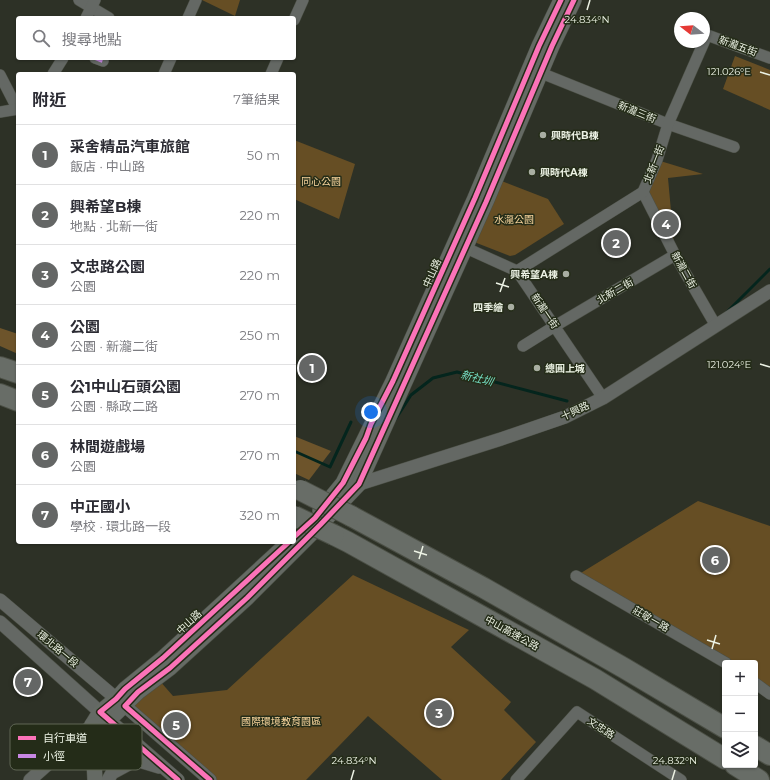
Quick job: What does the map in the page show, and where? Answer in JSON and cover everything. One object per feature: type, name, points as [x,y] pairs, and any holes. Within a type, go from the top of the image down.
[{"type":"highway","points":[[0,367],[16,372]]},
{"type":"highway","points":[[0,394],[16,400]]},
{"type":"highway","points":[[297,489],[351,516],[524,611],[722,726]]},
{"type":"highway","name":"中山高速公路","points":[[296,517],[348,542],[595,679],[722,757]]},
{"type":"highway","points":[[758,748],[770,755]]},
{"type":"highway","points":[[740,768],[759,780]]},
{"type":"main road","name":"中山路","points":[[296,535],[315,518],[343,484],[476,198],[539,46],[561,0]]},
{"type":"main road","name":"中山路","points":[[93,724],[105,716],[120,702],[138,692],[170,668],[247,598],[359,484],[466,248],[552,46],[574,0]]},
{"type":"main road","name":"中山路","points":[[120,702],[125,689],[163,658],[287,544]]},
{"type":"main road","points":[[94,770],[95,780]]},
{"type":"street","points":[[79,0],[94,4],[107,16]]},
{"type":"street","points":[[189,16],[196,0]]},
{"type":"street","points":[[296,16],[303,0]]},
{"type":"street","points":[[87,16],[94,4]]},
{"type":"street","name":"新瀧五街","points":[[710,40],[770,58]]},
{"type":"street","name":"北新一街","points":[[517,271],[643,192],[668,124],[701,48]]},
{"type":"street","points":[[54,72],[62,60]]},
{"type":"street","points":[[165,72],[170,60]]},
{"type":"street","points":[[272,72],[277,60]]},
{"type":"street","name":"新瀧三街","points":[[541,73],[668,124],[734,147]]},
{"type":"street","points":[[0,75],[16,105]]},
{"type":"street","points":[[0,112],[16,109]]},
{"type":"street","name":"新瀧二街","points":[[643,192],[716,326]]},
{"type":"street","points":[[466,248],[517,271]]},
{"type":"street","name":"北新二街","points":[[524,346],[555,326],[676,255]]},
{"type":"street","name":"新瀧一街","points":[[517,271],[603,398]]},
{"type":"street","name":"十興路","points":[[343,484],[359,484],[565,417],[603,398],[770,292]]},
{"type":"street","name":"莊敬一路","points":[[576,576],[722,661]]},
{"type":"street","name":"環北路一段","points":[[0,600],[210,780]]},
{"type":"street","name":"環北路一段","points":[[0,622],[114,724]]},
{"type":"street","points":[[758,685],[770,694]]},
{"type":"street","name":"文忠路","points":[[516,780],[578,712],[674,778]]},
{"type":"street","name":"環北路一段","points":[[142,749],[178,780]]},
{"type":"street","points":[[142,762],[165,769]]},
{"type":"street","name":"中山路","points":[[30,780],[41,770]]},
{"type":"street","points":[[108,780],[112,772],[116,770]]},
{"type":"green space","points":[[202,0],[240,0],[235,16]]},
{"type":"green space","points":[[735,56],[770,70],[770,110],[723,89]]},
{"type":"green space","name":"同心公園","points":[[296,141],[355,164],[339,219],[296,200]]},
{"type":"green space","points":[[657,160],[703,174],[668,178],[675,255],[643,192]]},
{"type":"green space","name":"水瀧公園","points":[[499,180],[548,199],[564,224],[515,255],[510,256],[469,240]]},
{"type":"green space","points":[[698,501],[770,526],[770,694],[758,685],[758,660],[722,661],[576,576]]},
{"type":"green space","name":"國際環境教育園區","points":[[353,575],[469,630],[451,647],[511,702],[504,710],[536,742],[501,780],[442,780],[368,716],[306,780],[217,780],[132,705],[159,680],[173,696],[227,690]]},
{"type":"shaded area","points":[[0,328],[16,333],[16,353],[0,346]]},
{"type":"shaded area","points":[[296,437],[331,451],[309,480],[296,474]]},
{"type":"waterway","name":"新社圳","points":[[726,313],[770,269]]},
{"type":"waterway","name":"新社圳","points":[[395,420],[411,395],[433,378],[457,372],[567,401]]},
{"type":"waterway","name":"新社圳","points":[[296,452],[330,467],[351,422]]},
{"type":"cycle path","points":[[296,535],[315,518],[343,483],[366,438],[371,424],[393,381],[475,198],[539,46],[561,0]]},
{"type":"cycle path","points":[[210,780],[125,706],[138,692],[170,668],[247,598],[359,484],[486,202],[552,46],[574,0]]},
{"type":"cycle path","points":[[114,724],[100,712],[163,658],[287,544]]},
{"type":"cycle path","points":[[142,749],[178,780]]},
{"type":"place","name":"興時代B棟","points":[[543,135]]},
{"type":"place","name":"興時代A棟","points":[[532,172]]},
{"type":"place","name":"公園","points":[[666,224]]},
{"type":"place","name":"興希望B棟","points":[[616,243]]},
{"type":"place","name":"興希望A棟","points":[[566,274]]},
{"type":"place","name":"四季繪","points":[[511,307]]},
{"type":"place","name":"采舍精品汽車旅館","points":[[312,368]]},
{"type":"place","name":"總圓上城","points":[[537,368]]},
{"type":"place","name":"林間遊戲場","points":[[715,560]]},
{"type":"place","name":"中正國小","points":[[28,682]]},
{"type":"place","name":"文忠路公園","points":[[439,713]]},
{"type":"place","name":"公1中山石頭公園","points":[[176,725]]}]
